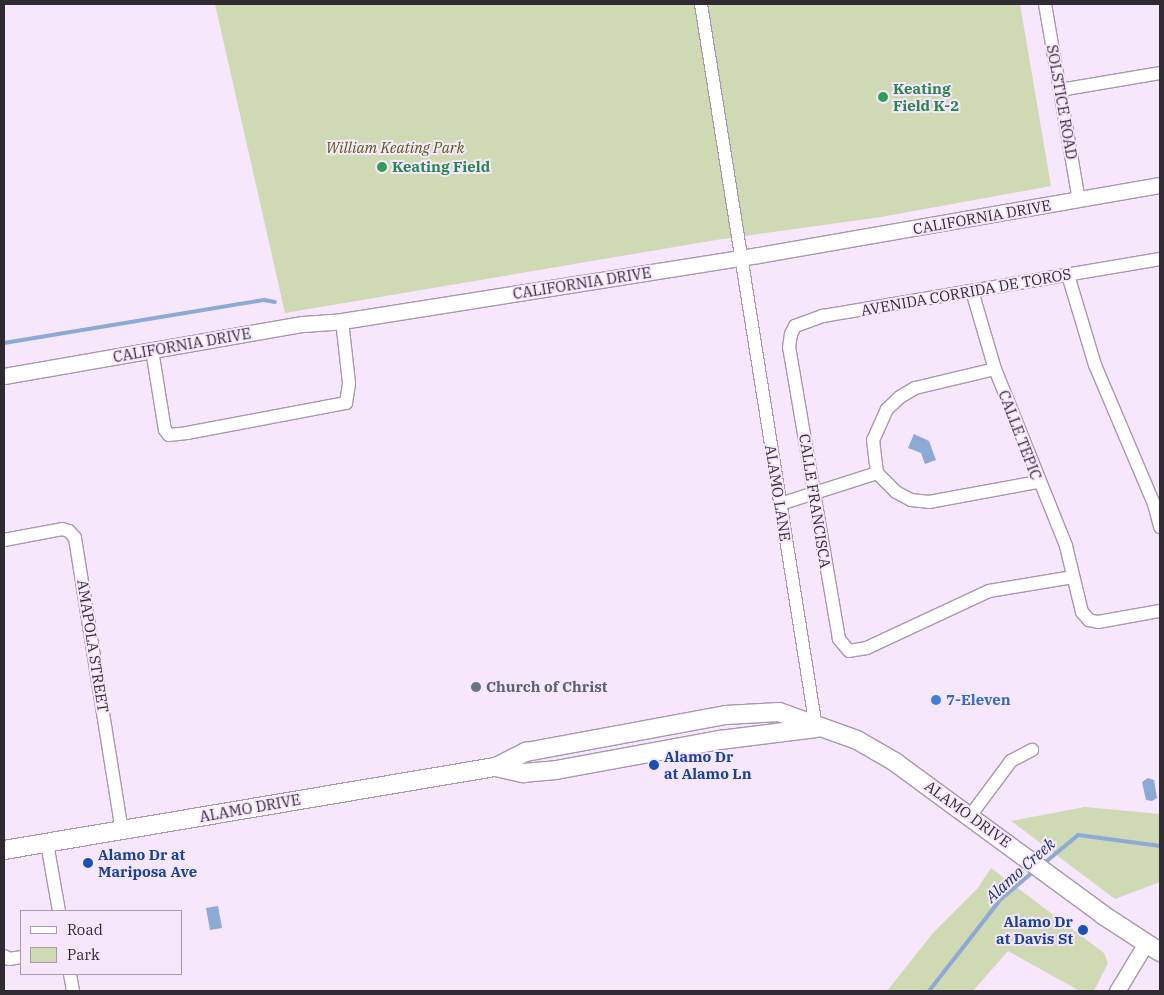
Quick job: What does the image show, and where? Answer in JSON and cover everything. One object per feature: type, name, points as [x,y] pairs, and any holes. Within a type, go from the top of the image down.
[{"type":"main road","name":"ALAMO DRIVE","points":[[4,850],[496,767],[526,752],[675,724],[726,715],[779,712],[816,728],[856,740],[873,749],[1052,874],[1103,915],[1153,948]]},
{"type":"main road","points":[[525,773],[554,759],[650,738],[675,724]]},
{"type":"main road","name":"ALAMO DRIVE","points":[[496,767],[525,773],[720,740],[816,728]]},
{"type":"street","name":"ALAMO LANE","points":[[701,4],[816,728]]},
{"type":"street","name":"SOLSTICE ROAD","points":[[1045,4],[1079,200]]},
{"type":"street","points":[[1060,90],[1160,73]]},
{"type":"street","name":"CALIFORNIA DRIVE","points":[[4,376],[303,324],[342,321],[742,258],[1160,185]]},
{"type":"street","name":"AVENIDA CORRIDA DE TOROS","points":[[789,348],[795,326],[808,320],[1160,259]]},
{"type":"street","points":[[1068,275],[1095,365],[1154,504],[1160,527]]},
{"type":"street","name":"CALLE TEPIC","points":[[972,291],[995,369],[1038,482],[1066,546],[1082,612],[1089,620],[1098,622],[1160,611]]},
{"type":"street","points":[[152,350],[165,430],[169,435],[187,433],[346,403],[349,383],[342,321]]},
{"type":"street","name":"CALLE FRANCISCA","points":[[789,348],[839,639],[849,651],[867,648],[989,591],[1073,577]]},
{"type":"street","points":[[995,369],[915,388],[900,396],[886,409],[874,440],[877,473],[896,492],[911,500],[929,502],[1038,482]]},
{"type":"street","points":[[780,504],[877,473]]},
{"type":"street","name":"AMAPOLA STREET","points":[[4,540],[65,529],[75,538],[122,830]]},
{"type":"street","points":[[970,816],[1011,762],[1032,750]]},
{"type":"street","points":[[47,843],[59,910]]},
{"type":"street","points":[[1117,991],[1153,948]]},
{"type":"street","points":[[4,956],[9,959],[20,957]]},
{"type":"street","points":[[70,975],[73,991]]},
{"type":"green space","name":"William Keating Park","points":[[215,4],[1020,4],[1051,186],[881,217],[716,240],[285,313]]},
{"type":"green space","points":[[1085,807],[1160,814],[1160,882],[1115,899],[1011,821]]},
{"type":"green space","points":[[991,868],[1104,953],[1108,963],[1094,991],[1080,991],[1008,951],[973,991],[887,991],[933,933],[977,889]]},
{"type":"water","points":[[914,434],[929,441],[936,460],[925,464],[921,453],[908,448]]},
{"type":"water","points":[[1148,778],[1154,780],[1157,798],[1152,801],[1146,800],[1142,782]]},
{"type":"water","points":[[218,906],[222,928],[210,930],[206,908]]},
{"type":"waterway","points":[[4,343],[264,300],[275,302]]},
{"type":"waterway","name":"Alamo Creek","points":[[1042,865],[1078,835],[1160,846]]},
{"type":"waterway","name":"Alamo Creek","points":[[929,991],[1001,899],[1034,871]]},
{"type":"place","name":"Keating Field K-2","points":[[883,97]]},
{"type":"place","name":"Keating Field","points":[[382,167]]},
{"type":"place","name":"Church of Christ","points":[[476,687]]},
{"type":"place","name":"7-Eleven","points":[[936,700]]},
{"type":"place","name":"Alamo Dr at Alamo Ln","points":[[654,765]]},
{"type":"place","name":"Alamo Dr at Mariposa Ave","points":[[88,863]]},
{"type":"place","name":"Alamo Dr at Davis St","points":[[1083,930]]}]
